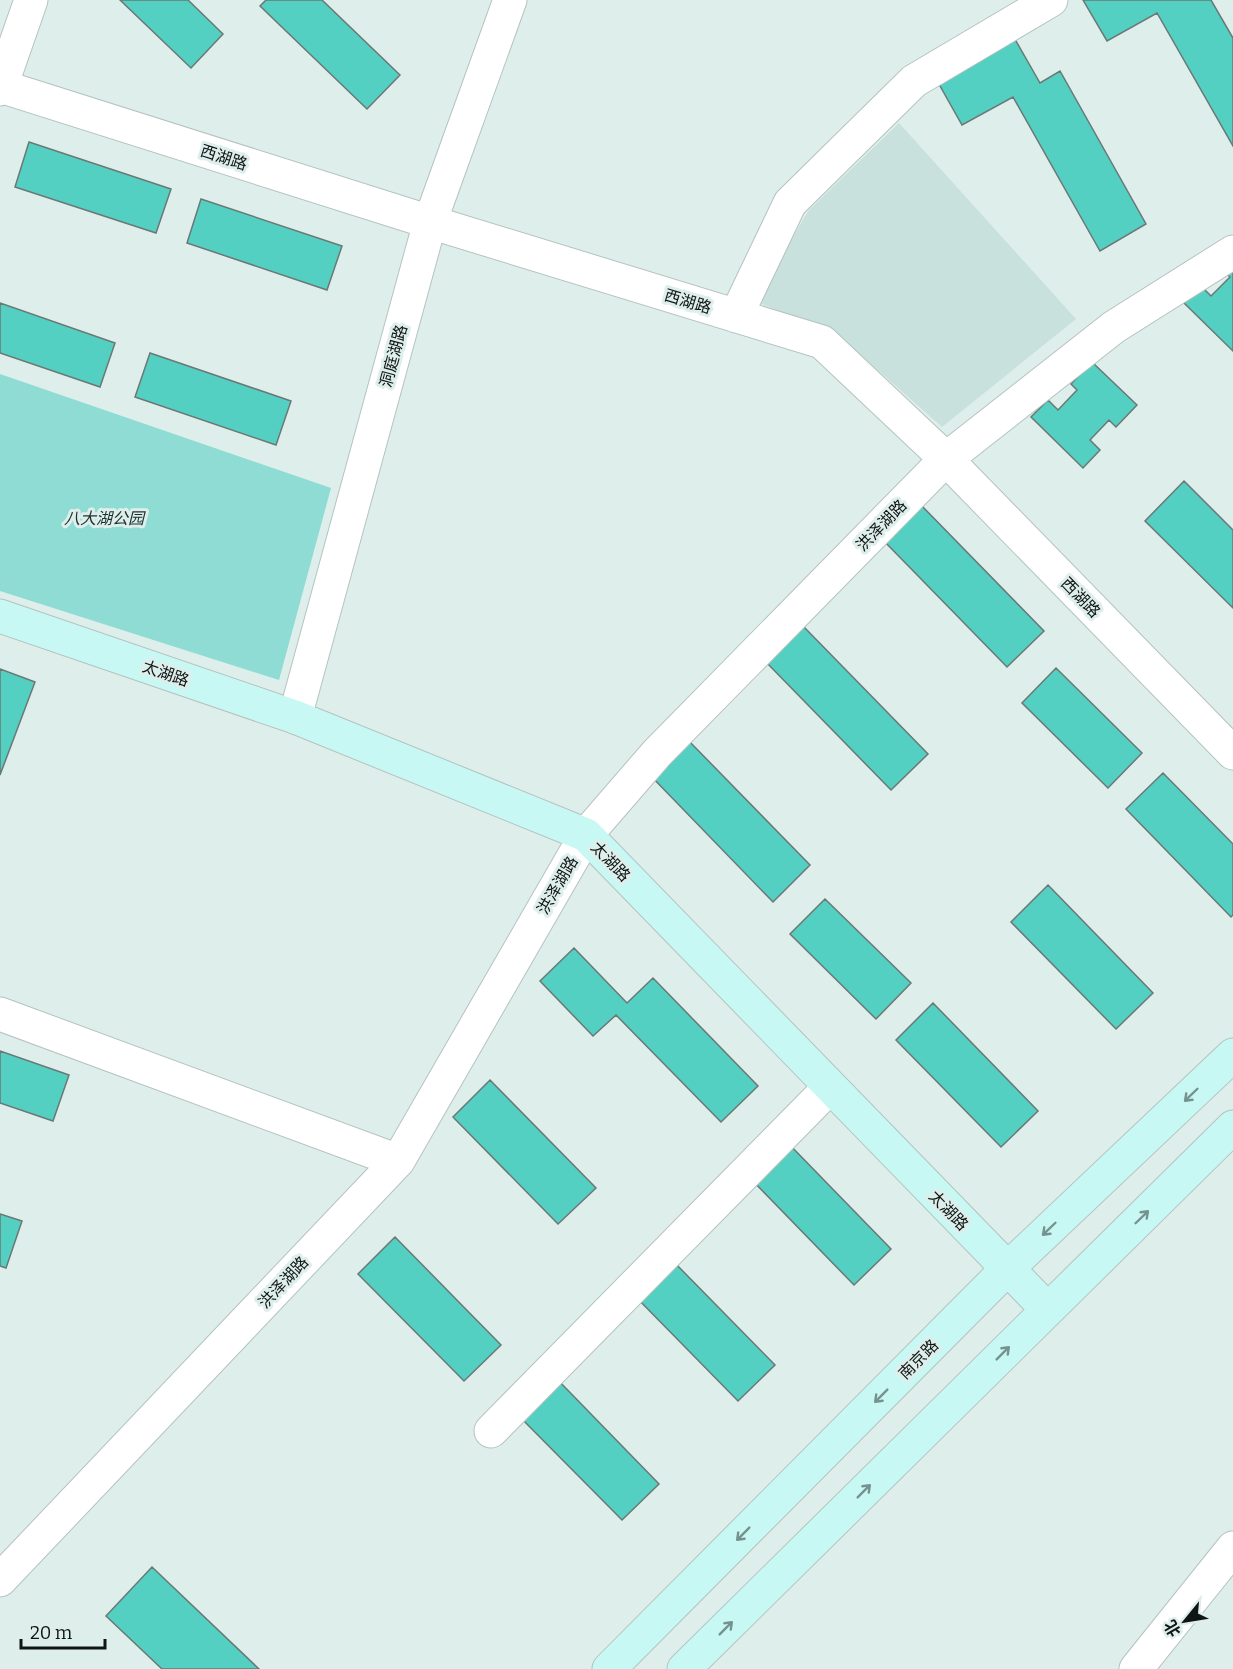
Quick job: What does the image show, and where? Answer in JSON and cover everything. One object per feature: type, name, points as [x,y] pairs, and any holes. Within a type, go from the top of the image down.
[{"type":"main road","name":"太湖路","points":[[0,616],[295,717],[586,835],[1047,1309]]},
{"type":"main road","name":"南京路","points":[[609,1669],[1007,1269],[1233,1055]]},
{"type":"main road","points":[[684,1669],[1233,1128]]},
{"type":"street","points":[[0,87],[31,0]]},
{"type":"street","name":"洞庭湖路","points":[[295,717],[430,222],[510,0]]},
{"type":"street","points":[[736,316],[790,203],[914,81],[1051,0]]},
{"type":"street","name":"西湖路","points":[[0,87],[822,342],[946,459],[1233,753]]},
{"type":"street","name":"洪泽湖路","points":[[0,1580],[398,1161],[586,835],[657,753],[946,459],[1114,327],[1233,252]]},
{"type":"street","points":[[0,1014],[398,1161]]},
{"type":"street","points":[[490,1431],[830,1087]]},
{"type":"street","points":[[1136,1669],[1233,1548]]},
{"type":"shaded area","points":[[899,123],[1076,319],[942,427],[836,333],[754,301],[809,210]]},
{"type":"green space","name":"八大湖公园","points":[[0,374],[331,488],[279,680],[0,591]]},
{"type":"building","points":[[120,0],[188,0],[223,34],[191,68]]},
{"type":"building","points":[[266,0],[322,0],[400,75],[367,109],[260,6]]},
{"type":"building","points":[[1083,0],[1211,0],[1233,38],[1233,146],[1157,13],[1107,41]]},
{"type":"building","points":[[1012,34],[1040,83],[1060,71],[1146,224],[1100,251],[1013,97],[962,125],[935,77]]},
{"type":"building","points":[[29,142],[171,189],[156,233],[15,187]]},
{"type":"building","points":[[201,199],[342,246],[327,290],[187,243]]},
{"type":"building","points":[[1233,261],[1233,351],[1184,303],[1201,286],[1211,296],[1230,277],[1223,271]]},
{"type":"building","points":[[0,303],[115,343],[100,387],[0,353]]},
{"type":"building","points":[[150,353],[291,401],[276,445],[135,397]]},
{"type":"building","points":[[1092,362],[1137,405],[1116,427],[1109,420],[1090,440],[1100,450],[1083,468],[1031,417],[1048,400],[1058,410],[1077,390],[1071,384]]},
{"type":"building","points":[[1184,481],[1233,530],[1233,608],[1145,521]]},
{"type":"building","points":[[919,503],[1044,631],[1007,667],[882,539]]},
{"type":"building","points":[[803,626],[928,754],[891,790],[766,662]]},
{"type":"building","points":[[1056,668],[1142,753],[1108,788],[1022,703]]},
{"type":"building","points":[[0,669],[35,682],[0,775]]},
{"type":"building","points":[[686,738],[810,865],[773,902],[649,774]]},
{"type":"building","points":[[1163,773],[1233,844],[1233,915],[1231,917],[1126,809]]},
{"type":"building","points":[[1048,885],[1153,993],[1116,1029],[1011,922]]},
{"type":"building","points":[[825,899],[911,983],[876,1019],[790,934]]},
{"type":"building","points":[[574,948],[627,1003],[653,978],[758,1086],[721,1122],[616,1015],[593,1036],[540,981]]},
{"type":"building","points":[[933,1003],[1038,1111],[1001,1147],[896,1040]]},
{"type":"building","points":[[0,1051],[69,1075],[53,1121],[0,1103]]},
{"type":"building","points":[[490,1080],[596,1188],[558,1224],[453,1117]]},
{"type":"building","points":[[786,1141],[891,1249],[854,1285],[749,1177]]},
{"type":"building","points":[[0,1214],[22,1221],[6,1268],[0,1266]]},
{"type":"building","points":[[395,1237],[501,1345],[464,1381],[358,1274]]},
{"type":"building","points":[[670,1258],[775,1365],[738,1401],[633,1294]]},
{"type":"building","points":[[554,1376],[659,1484],[622,1520],[516,1413]]},
{"type":"building","points":[[152,1567],[259,1669],[162,1669],[106,1616]]}]
